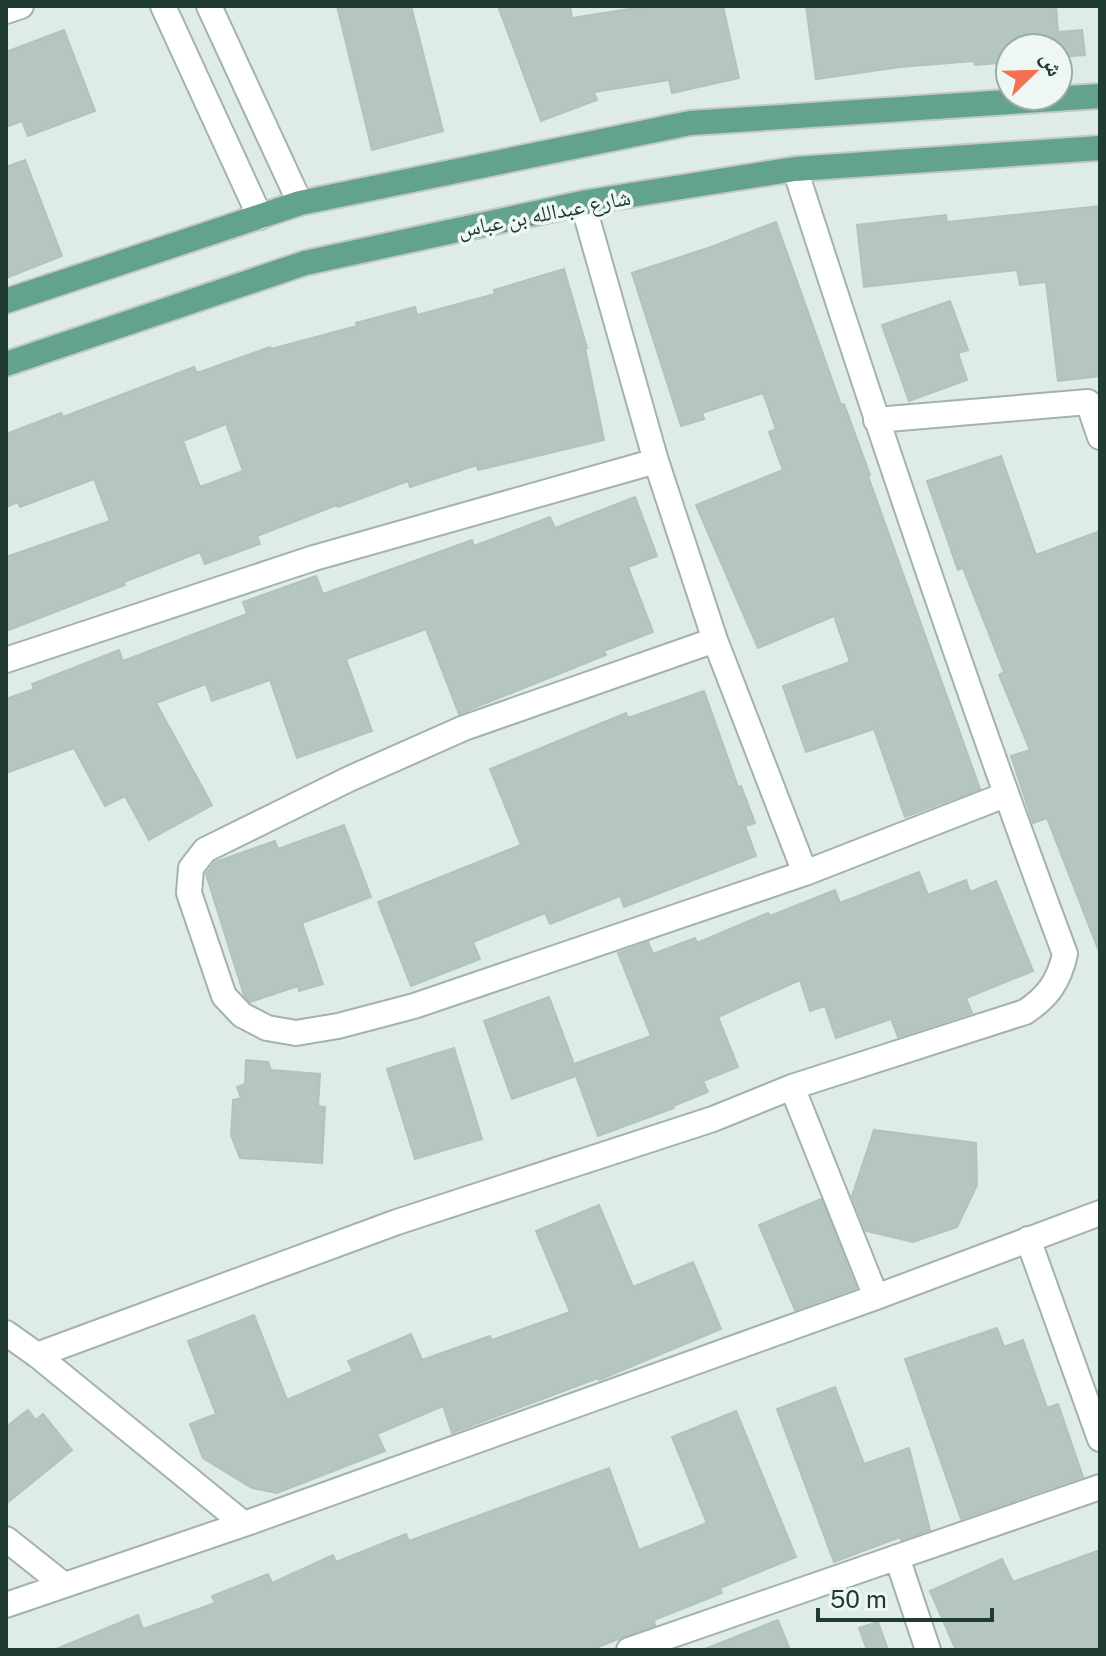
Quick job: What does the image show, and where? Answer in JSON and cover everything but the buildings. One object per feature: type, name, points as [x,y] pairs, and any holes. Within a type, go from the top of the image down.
[{"type":"main road","points":[[6,301],[300,203],[690,123],[1100,96]]},
{"type":"main road","name":"شارع عبدالله بن عباس","points":[[6,364],[305,263],[583,204],[795,169],[1100,148]]},
{"type":"street","points":[[6,11],[21,6]]},
{"type":"street","points":[[163,6],[260,217]]},
{"type":"street","points":[[209,6],[300,203]]},
{"type":"street","points":[[37,1355],[397,1222],[713,1119],[792,1087],[1025,1012],[1043,1000],[1060,977],[1065,954],[1005,795],[876,420],[795,169]]},
{"type":"street","points":[[583,204],[656,461],[715,640],[805,873]]},
{"type":"street","points":[[876,420],[1088,402],[1100,437]]},
{"type":"street","points":[[6,660],[314,558],[656,461]]},
{"type":"street","points":[[715,640],[464,728],[349,779],[205,850],[191,868],[189,893],[224,996],[242,1015],[267,1028],[296,1033],[338,1026],[414,1006],[805,873],[1005,795]]},
{"type":"street","points":[[792,1087],[876,1297]]},
{"type":"street","points":[[6,1605],[244,1524],[876,1297],[1100,1213]]},
{"type":"street","points":[[1028,1239],[1100,1439]]},
{"type":"street","points":[[6,1333],[244,1524]]},
{"type":"street","points":[[629,1650],[657,1645],[1100,1487]]},
{"type":"street","points":[[6,1539],[64,1585]]},
{"type":"street","points":[[897,1557],[928,1650]]}]
